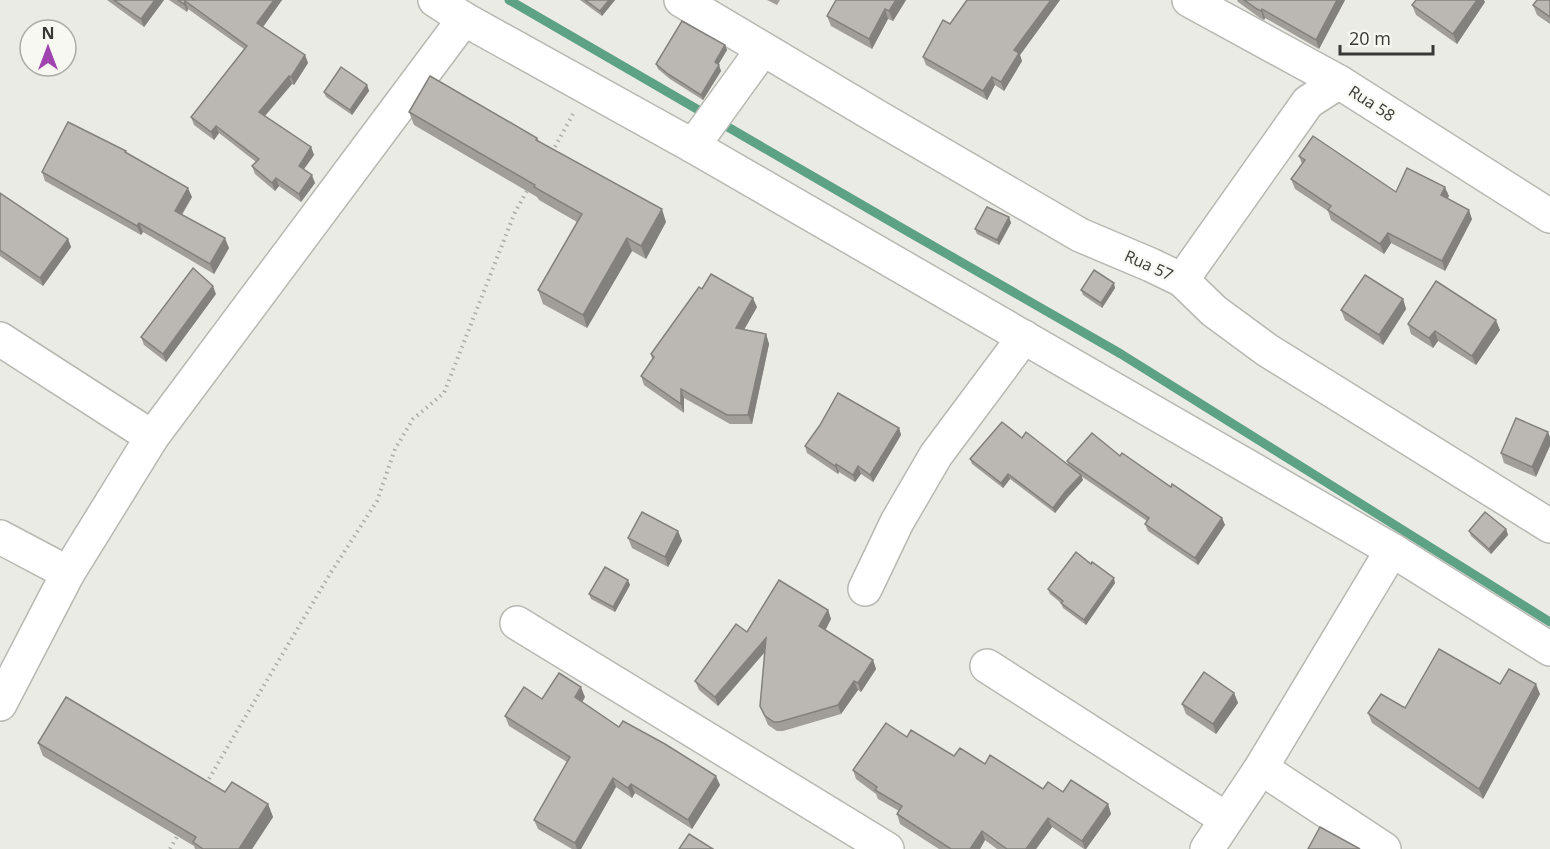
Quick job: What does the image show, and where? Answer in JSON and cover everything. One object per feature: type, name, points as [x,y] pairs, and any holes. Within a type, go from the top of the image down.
[{"type":"street","points":[[435,0],[464,19],[588,87],[707,126],[1024,337],[1392,550],[1550,649]]},
{"type":"street","name":"Rua 57","points":[[681,0],[1080,235],[1182,280],[1214,311],[1267,350],[1550,526]]},
{"type":"street","name":"Rua 58","points":[[1189,0],[1339,82],[1550,216]]},
{"type":"street","points":[[0,704],[68,573],[152,437],[464,19]]},
{"type":"street","points":[[707,126],[763,49]]},
{"type":"street","points":[[1182,280],[1308,102],[1339,82]]},
{"type":"street","points":[[865,589],[897,522],[936,455],[1024,337]]},
{"type":"street","points":[[0,339],[152,437]]},
{"type":"street","points":[[0,537],[68,573]]},
{"type":"street","points":[[1207,849],[1261,768],[1392,550]]},
{"type":"street","points":[[517,623],[887,849]]},
{"type":"street","points":[[987,666],[1226,819]]},
{"type":"street","points":[[1261,768],[1384,849]]},
{"type":"path","points":[[550,156],[588,87]]},
{"type":"path","points":[[203,790],[330,574],[376,501],[395,449],[413,418],[444,393],[515,212],[531,184]]},
{"type":"path","points":[[170,849],[181,829]]},
{"type":"building","points":[[114,0],[155,0],[141,19]]},
{"type":"building","points":[[178,0],[274,0],[257,23],[305,55],[291,77],[289,76],[259,112],[311,147],[299,166],[312,175],[299,194],[276,178],[272,183],[252,166],[259,159],[216,126],[211,132],[191,117],[247,46],[185,1],[184,4]]},
{"type":"building","points":[[585,0],[609,0],[600,11]]},
{"type":"building","points":[[836,0],[896,0],[889,11],[885,9],[869,39],[827,16]]},
{"type":"building","points":[[967,0],[1051,0],[1014,50],[1019,53],[1001,82],[992,77],[983,91],[923,57],[943,20],[950,24]]},
{"type":"building","points":[[1244,0],[1337,0],[1316,40]]},
{"type":"building","points":[[1416,0],[1477,0],[1453,34],[1412,5]]},
{"type":"building","points":[[1537,0],[1550,0],[1550,17],[1533,5]]},
{"type":"building","points":[[682,21],[725,45],[715,62],[719,65],[701,95],[656,64]]},
{"type":"building","points":[[341,67],[367,85],[350,110],[324,92]]},
{"type":"building","points":[[430,76],[537,138],[536,140],[662,209],[641,246],[627,238],[583,315],[538,290],[582,214],[409,112]]},
{"type":"building","points":[[68,122],[126,151],[188,188],[175,211],[225,238],[210,264],[139,223],[137,226],[42,172]]},
{"type":"building","points":[[1313,136],[1396,192],[1407,168],[1445,187],[1441,195],[1469,210],[1442,261],[1388,233],[1380,244],[1328,210],[1331,206],[1291,179],[1305,160],[1299,156]]},
{"type":"building","points":[[0,193],[68,239],[40,278],[0,250]]},
{"type":"building","points":[[987,207],[1009,217],[997,240],[975,229]]},
{"type":"building","points":[[193,268],[213,286],[163,354],[141,337]]},
{"type":"building","points":[[1094,270],[1114,283],[1101,303],[1081,290]]},
{"type":"building","points":[[711,274],[753,298],[736,328],[766,334],[748,415],[727,415],[681,389],[681,404],[641,376],[654,357],[651,354]]},
{"type":"building","points":[[1365,275],[1403,299],[1379,335],[1341,310]]},
{"type":"building","points":[[1436,281],[1496,320],[1472,356],[1435,331],[1429,338],[1408,324]]},
{"type":"building","points":[[838,393],[899,428],[870,475],[858,466],[853,475],[805,446]]},
{"type":"building","points":[[1516,418],[1548,432],[1532,467],[1501,453]]},
{"type":"building","points":[[1002,422],[1022,438],[1026,432],[1081,475],[1053,508],[1008,474],[1001,483],[970,459]]},
{"type":"building","points":[[1092,433],[1120,456],[1122,453],[1171,487],[1172,484],[1222,518],[1195,558],[1145,524],[1149,518],[1067,461]]},
{"type":"building","points":[[642,512],[678,531],[665,557],[628,538]]},
{"type":"building","points":[[1485,512],[1506,529],[1489,549],[1469,531]]},
{"type":"building","points":[[1076,552],[1114,578],[1084,620],[1061,603],[1063,601],[1048,589]]},
{"type":"building","points":[[605,567],[628,580],[613,607],[589,594]]},
{"type":"building","points":[[779,580],[828,610],[819,626],[873,660],[858,683],[854,681],[838,705],[774,722],[765,716],[760,706],[766,638],[715,697],[695,681],[736,624],[747,632]]},
{"type":"building","points":[[1439,649],[1500,684],[1509,669],[1536,684],[1479,789],[1368,713],[1381,694],[1405,708]]},
{"type":"building","points":[[1204,672],[1234,693],[1213,724],[1182,704]]},
{"type":"building","points":[[559,673],[581,687],[575,697],[619,727],[623,721],[716,776],[688,820],[631,784],[628,788],[613,778],[575,843],[534,820],[570,757],[505,716],[524,687],[542,699]]},
{"type":"building","points":[[66,697],[225,792],[232,782],[268,804],[239,849],[203,849],[193,842],[196,837],[38,743]]},
{"type":"building","points":[[886,723],[907,737],[911,730],[954,756],[960,748],[985,764],[990,755],[1043,789],[1048,782],[1063,792],[1071,780],[1108,804],[1082,841],[1048,818],[1026,849],[1007,849],[982,831],[970,849],[951,849],[897,814],[902,806],[875,790],[877,787],[853,770]]},
{"type":"building","points":[[1320,827],[1360,849],[1308,849]]},
{"type":"building","points":[[689,834],[713,849],[679,849]]},
{"type":"waterway","points":[[509,0],[1121,354],[1550,622]]}]
